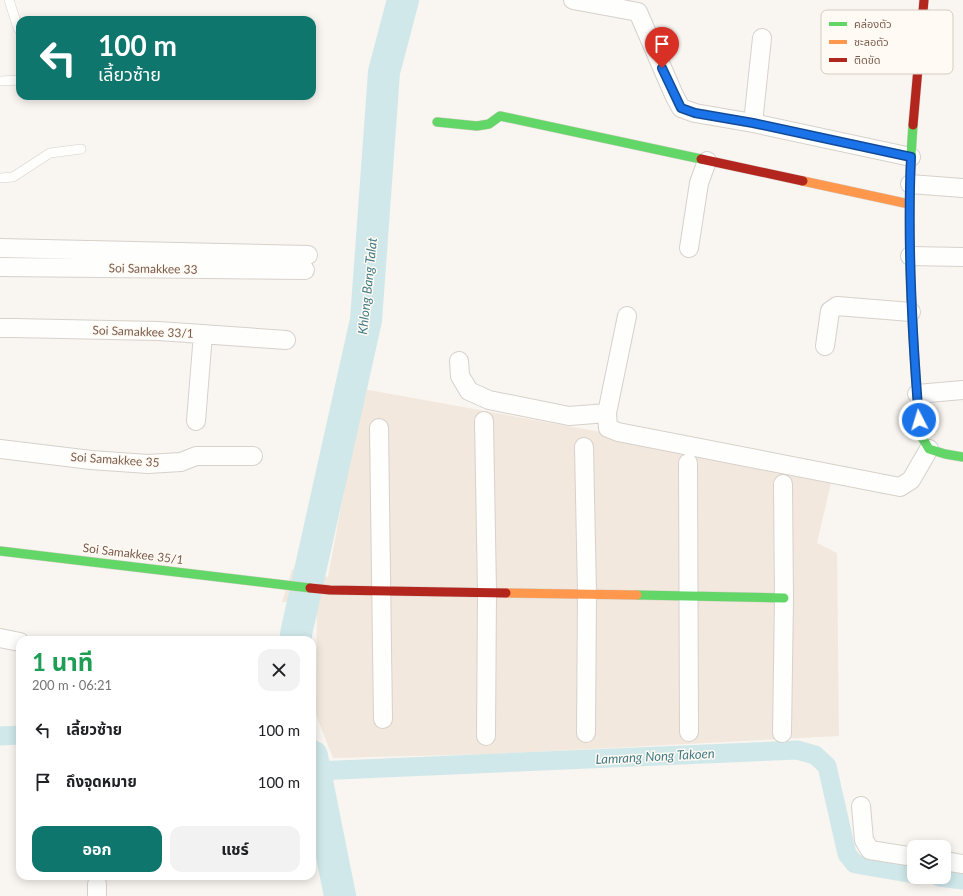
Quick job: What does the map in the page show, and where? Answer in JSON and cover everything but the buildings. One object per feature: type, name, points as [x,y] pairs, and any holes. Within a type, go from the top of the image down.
[{"type":"street","points":[[573,0],[638,12],[681,108],[695,113],[753,123],[911,157]]},
{"type":"street","points":[[923,10],[924,0]]},
{"type":"street","points":[[753,123],[762,38]]},
{"type":"street","points":[[918,74],[911,157],[909,204],[911,312],[920,434],[929,449],[945,454],[963,457]]},
{"type":"street","points":[[437,122],[478,126],[489,124],[500,116],[909,204]]},
{"type":"street","points":[[689,248],[699,183],[707,160]]},
{"type":"street","points":[[910,184],[963,188]]},
{"type":"street","name":"Soi Samakkee 33","points":[[0,248],[307,263],[0,267]]},
{"type":"street","points":[[910,256],[963,257]]},
{"type":"street","points":[[825,346],[830,311],[837,306],[911,312]]},
{"type":"street","points":[[628,316],[607,413],[608,428],[618,432],[900,487],[911,480],[929,449]]},
{"type":"street","name":"Soi Samakkee 33/1","points":[[0,328],[159,331],[286,340]]},
{"type":"street","points":[[196,421],[204,334]]},
{"type":"street","points":[[459,361],[460,376],[469,392],[489,400],[569,416],[607,413]]},
{"type":"street","points":[[917,394],[963,390]]},
{"type":"street","points":[[484,421],[486,736]]},
{"type":"street","points":[[379,428],[383,719]]},
{"type":"street","points":[[584,447],[587,594],[586,733]]},
{"type":"street","name":"Soi Samakkee 35","points":[[0,449],[91,460],[148,464],[181,462],[196,456],[253,456]]},
{"type":"street","points":[[688,463],[689,732]]},
{"type":"street","points":[[782,733],[784,598],[783,484]]},
{"type":"street","name":"Soi Samakkee 35/1","points":[[0,551],[330,590],[784,598]]},
{"type":"street","points":[[0,638],[16,641]]},
{"type":"street","points":[[861,806],[864,840],[870,850],[907,856]]},
{"type":"street","points":[[951,862],[963,864]]},
{"type":"lane","points":[[9,0],[16,22]]},
{"type":"lane","points":[[0,81],[16,80]]},
{"type":"lane","points":[[0,178],[12,177],[50,153],[81,149]]},
{"type":"shaded area","points":[[363,389],[833,474],[817,543],[837,553],[839,736],[492,754],[333,758],[316,715],[317,601],[282,602],[292,569],[328,577]]},
{"type":"waterway","name":"Khlong Bang Talat","points":[[296,636],[366,320],[384,72],[403,0]]},
{"type":"waterway","points":[[0,736],[16,735]]},
{"type":"waterway","name":"Lamrang Nong Takoen","points":[[316,771],[797,750],[815,755],[827,766],[847,854],[855,864],[907,873]]},
{"type":"waterway","name":"Khlong Bang Talat","points":[[316,776],[340,896]]},
{"type":"waterway","name":"Lamrang Nong Takoen","points":[[951,878],[963,880]]},
{"type":"traffic: fast","points":[[437,122],[477,126],[489,124],[500,116],[701,159]]},
{"type":"traffic: fast","points":[[913,125],[910,203],[910,280],[920,434],[929,449],[945,454],[963,457]]},
{"type":"traffic: fast","points":[[0,551],[310,588]]},
{"type":"traffic: fast","points":[[637,595],[784,598]]},
{"type":"traffic: slow","points":[[803,181],[909,204]]},
{"type":"traffic: slow","points":[[506,593],[637,595]]},
{"type":"traffic: jam","points":[[923,10],[924,0]]},
{"type":"traffic: jam","points":[[913,125],[917,74]]},
{"type":"traffic: jam","points":[[701,159],[803,181]]},
{"type":"traffic: jam","points":[[310,588],[330,590],[506,593]]},
{"type":"route","points":[[662,68],[681,108],[695,113],[753,123],[911,157],[909,204],[911,312],[919,420]]}]
